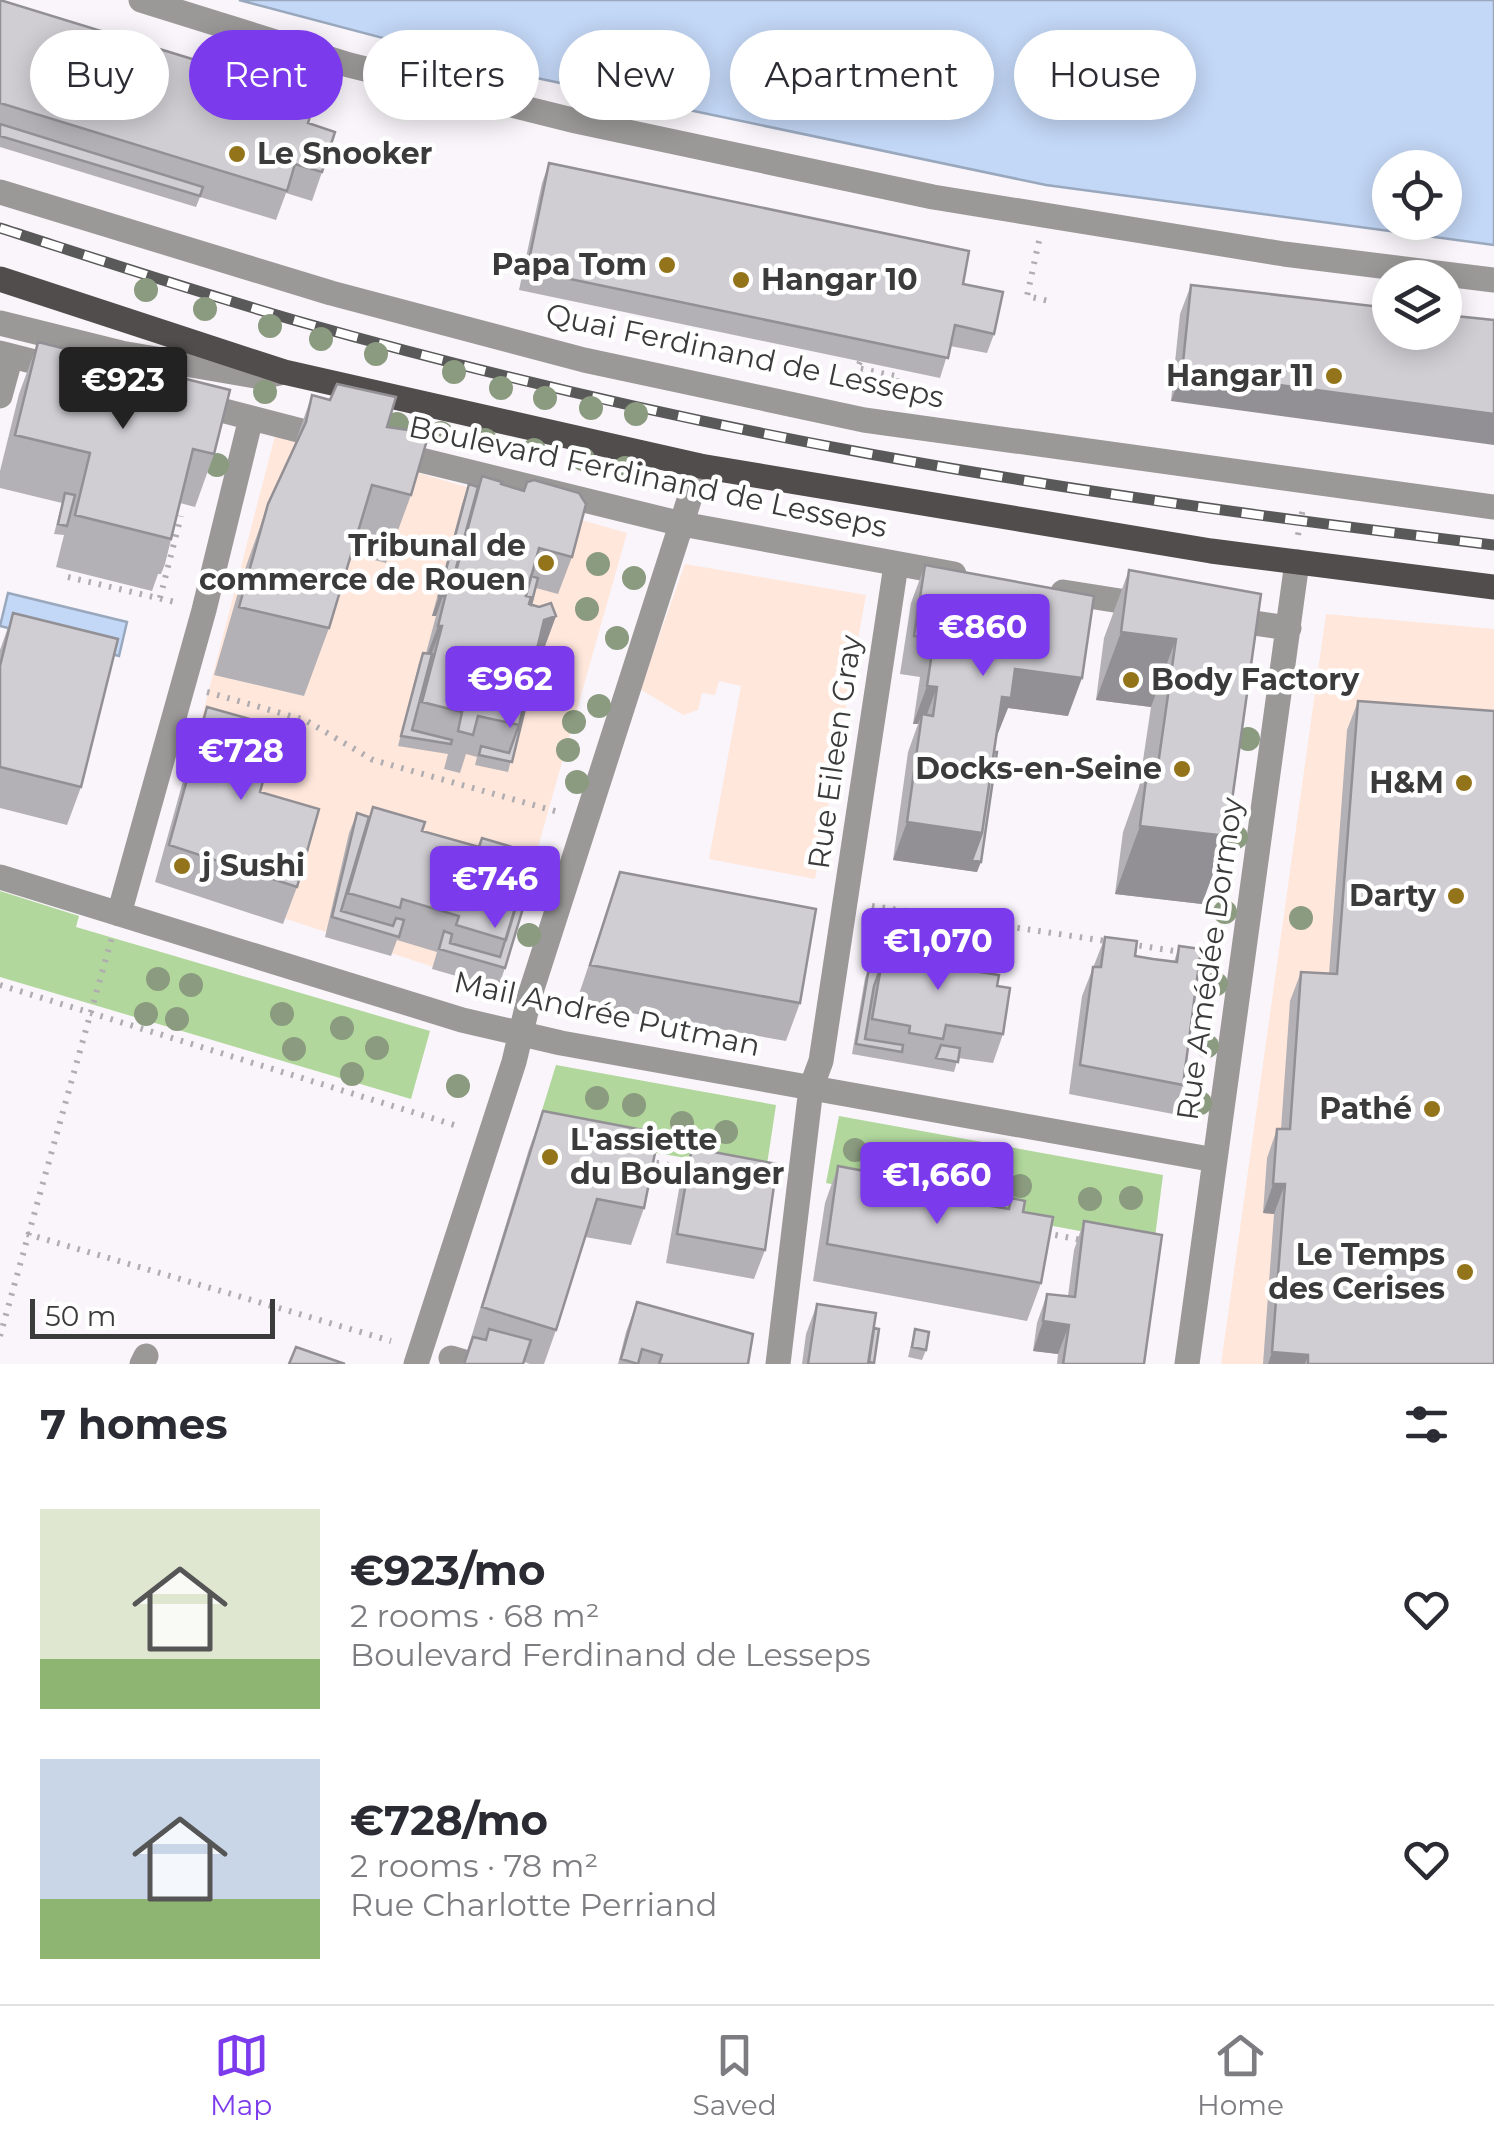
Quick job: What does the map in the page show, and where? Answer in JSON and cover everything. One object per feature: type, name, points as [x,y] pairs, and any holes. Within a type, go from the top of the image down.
[{"type":"main road","name":"Boulevard Ferdinand de Lesseps","points":[[0,279],[284,372],[700,466],[1297,562],[1494,587]]},
{"type":"street","points":[[141,0],[349,65],[576,122],[1044,218],[1494,280]]},
{"type":"street","name":"Quai Ferdinand de Lesseps","points":[[0,192],[290,282],[584,360],[889,423],[1494,507]]},
{"type":"street","name":"Boulevard Ferdinand de Lesseps","points":[[0,323],[173,362],[261,377],[284,372]]},
{"type":"street","points":[[0,396],[6,355],[85,375]]},
{"type":"street","name":"Boulevard Ferdinand de Lesseps","points":[[177,399],[682,524],[970,576]]},
{"type":"street","points":[[117,920],[204,610],[251,418]]},
{"type":"street","points":[[416,1364],[700,466]]},
{"type":"street","name":"Rue Amédée Dormoy","points":[[1187,1364],[1297,562]]},
{"type":"street","name":"Rue Eileen Gray","points":[[778,1364],[811,1088],[821,1061],[896,565]]},
{"type":"street","points":[[1044,588],[1173,609]]},
{"type":"street","points":[[1211,616],[1289,628]]},
{"type":"street","name":"Mail Andrée Putman","points":[[0,877],[117,920],[521,1034],[1215,1160]]},
{"type":"path","points":[[1044,218],[1027,296],[1049,300]]},
{"type":"path","points":[[860,362],[857,368],[900,377],[889,423]]},
{"type":"path","points":[[1307,482],[1297,540],[1314,541]]},
{"type":"path","points":[[160,598],[180,516]]},
{"type":"path","points":[[68,577],[204,610]]},
{"type":"path","points":[[182,684],[305,720],[373,760],[586,820]]},
{"type":"path","points":[[846,902],[1194,954]]},
{"type":"path","points":[[0,1336],[117,920]]},
{"type":"path","points":[[0,985],[461,1127]]},
{"type":"path","points":[[632,1158],[706,1171]]},
{"type":"path","points":[[1032,1230],[1090,1242]]},
{"type":"path","points":[[27,1234],[391,1341]]},
{"type":"shaded area","points":[[276,432],[627,533],[498,988],[160,878]]},
{"type":"shaded area","points":[[685,564],[866,595],[815,879],[709,859],[741,686],[719,681],[715,695],[702,693],[698,710],[683,715],[640,689]]},
{"type":"shaded area","points":[[1326,614],[1494,629],[1494,1364],[1221,1364]]},
{"type":"green space","points":[[0,891],[79,916],[76,927],[430,1031],[411,1099],[0,977]]},
{"type":"green space","points":[[556,1065],[776,1105],[766,1171],[535,1133]]},
{"type":"green space","points":[[839,1116],[1163,1175],[1154,1245],[826,1183]]},
{"type":"water","points":[[239,0],[1494,0],[1494,245],[1457,240],[1462,240],[1462,150],[1372,150],[1372,229],[1046,185],[737,120],[994,120],[994,30],[730,30],[730,119],[710,114],[710,30],[559,30],[559,83],[539,79],[539,30],[363,33]]},
{"type":"water","points":[[8,593],[127,622],[119,656],[0,626]]},
{"type":"building","points":[[0,0],[98,30],[30,30],[30,112],[0,103]]},
{"type":"building","points":[[169,52],[189,58],[189,120],[309,120],[308,123],[335,132],[322,172],[295,164],[287,191],[55,120],[169,120]]},
{"type":"building","points":[[0,124],[203,187],[200,196],[0,136]]},
{"type":"building","name":"Hangar 10","points":[[549,163],[969,251],[963,284],[1003,292],[994,334],[955,325],[948,358],[527,270]]},
{"type":"building","name":"Hangar 11","points":[[1191,285],[1372,306],[1372,350],[1462,350],[1462,317],[1494,320],[1494,414],[1182,372]]},
{"type":"building","points":[[38,342],[230,390],[214,454],[193,449],[171,539],[75,515],[90,453],[15,435]]},
{"type":"building","points":[[337,384],[396,397],[387,427],[429,433],[411,495],[372,485],[329,628],[239,607],[268,504],[306,422],[312,395],[330,400]]},
{"type":"building","points":[[482,476],[524,491],[527,482],[534,480],[579,493],[586,504],[572,557],[539,548],[526,596],[531,597],[529,604],[539,607],[551,603],[556,616],[544,620],[519,725],[478,716],[473,735],[458,731],[462,712],[422,702],[449,581],[454,579]]},
{"type":"building","points":[[469,484],[478,487],[453,579],[450,578],[443,596],[439,596]]},
{"type":"building","points":[[65,493],[75,495],[67,526],[58,524]]},
{"type":"building","points":[[925,565],[1094,596],[1082,678],[1015,669],[1011,698],[1002,697],[982,833],[907,822],[922,714],[933,716],[937,687],[927,686],[934,639],[914,636]]},
{"type":"building","points":[[1129,570],[1261,594],[1227,836],[1140,826],[1148,764],[1158,765],[1176,639],[1121,632]]},
{"type":"building","points":[[531,576],[538,578],[531,605],[531,597],[526,596]]},
{"type":"building","points":[[13,613],[118,639],[81,787],[0,767],[0,666]]},
{"type":"building","points":[[537,648],[512,762],[479,755],[481,746],[509,753]]},
{"type":"building","points":[[423,653],[432,654],[412,730],[452,740],[451,744],[401,736]]},
{"type":"building","points":[[1358,701],[1494,711],[1494,1364],[1308,1364],[1308,1355],[1272,1352],[1285,1184],[1273,1184],[1277,1129],[1290,1129],[1301,972],[1337,974]]},
{"type":"building","points":[[207,707],[278,727],[260,792],[319,809],[297,887],[169,845]]},
{"type":"building","points":[[994,752],[981,862],[972,860],[982,833]]},
{"type":"building","points":[[373,807],[425,822],[422,831],[479,847],[482,838],[532,853],[506,940],[456,925],[459,916],[402,899],[400,908],[348,893]]},
{"type":"building","points":[[357,813],[369,817],[341,911],[393,926],[396,918],[404,920],[399,937],[332,917]]},
{"type":"building","points":[[529,863],[536,865],[505,968],[439,949],[444,931],[452,934],[450,943],[500,957]]},
{"type":"building","points":[[620,872],[816,909],[800,1003],[590,965]]},
{"type":"building","points":[[1105,937],[1137,941],[1135,956],[1177,962],[1179,946],[1201,949],[1183,1085],[1080,1065],[1093,967],[1101,967]]},
{"type":"building","points":[[911,942],[964,950],[961,969],[999,975],[997,986],[1010,988],[1003,1034],[946,1025],[943,1039],[909,1033],[910,1026],[872,1019],[881,967],[885,968],[888,951],[908,955]]},
{"type":"building","points":[[869,968],[880,970],[865,1039],[903,1045],[902,1052],[856,1044]]},
{"type":"building","points":[[941,1045],[960,1048],[958,1062],[936,1058]]},
{"type":"building","points":[[543,1111],[659,1133],[644,1208],[597,1199],[556,1330],[482,1307]]},
{"type":"building","points":[[692,1148],[777,1164],[765,1250],[677,1234]]},
{"type":"building","points":[[838,1166],[911,1180],[908,1190],[936,1196],[938,1184],[953,1187],[951,1199],[1009,1209],[1011,1198],[1025,1201],[1023,1212],[1053,1217],[1041,1283],[827,1244]]},
{"type":"building","points":[[1084,1221],[1162,1235],[1144,1364],[1063,1364],[1069,1325],[1043,1321],[1047,1294],[1075,1297]]},
{"type":"building","points":[[637,1302],[753,1334],[748,1364],[659,1364],[662,1355],[642,1349],[638,1364],[621,1359]]},
{"type":"building","points":[[817,1304],[876,1313],[868,1364],[808,1364]]},
{"type":"building","points":[[874,1328],[879,1329],[874,1363],[869,1362]]},
{"type":"building","points":[[489,1329],[531,1340],[523,1364],[464,1364],[473,1337],[486,1340]]},
{"type":"building","points":[[915,1329],[929,1332],[926,1350],[912,1347]]},
{"type":"building","points":[[296,1347],[345,1364],[289,1364]]},
{"type":"railway","points":[[0,228],[225,300],[371,341],[584,395],[727,426],[1103,493],[1494,545]]},
{"type":"place","name":"Le Snooker","points":[[237,154]]},
{"type":"place","name":"Papa Tom","points":[[667,265]]},
{"type":"place","name":"Hangar 10","points":[[741,280]]},
{"type":"place","name":"Hangar 11","points":[[1334,376]]},
{"type":"place","name":"Tribunal de commerce de Rouen","points":[[546,563]]},
{"type":"place","name":"Body Factory","points":[[1131,680]]},
{"type":"place","name":"Docks-en-Seine","points":[[1182,769]]},
{"type":"place","name":"H&M","points":[[1464,783]]},
{"type":"place","name":"j Sushi","points":[[182,866]]},
{"type":"place","name":"Darty","points":[[1456,896]]},
{"type":"place","name":"Pathé","points":[[1432,1109]]},
{"type":"place","name":"L'assiette du Boulanger","points":[[550,1157]]},
{"type":"place","name":"Le Temps des Cerises","points":[[1465,1272]]}]
